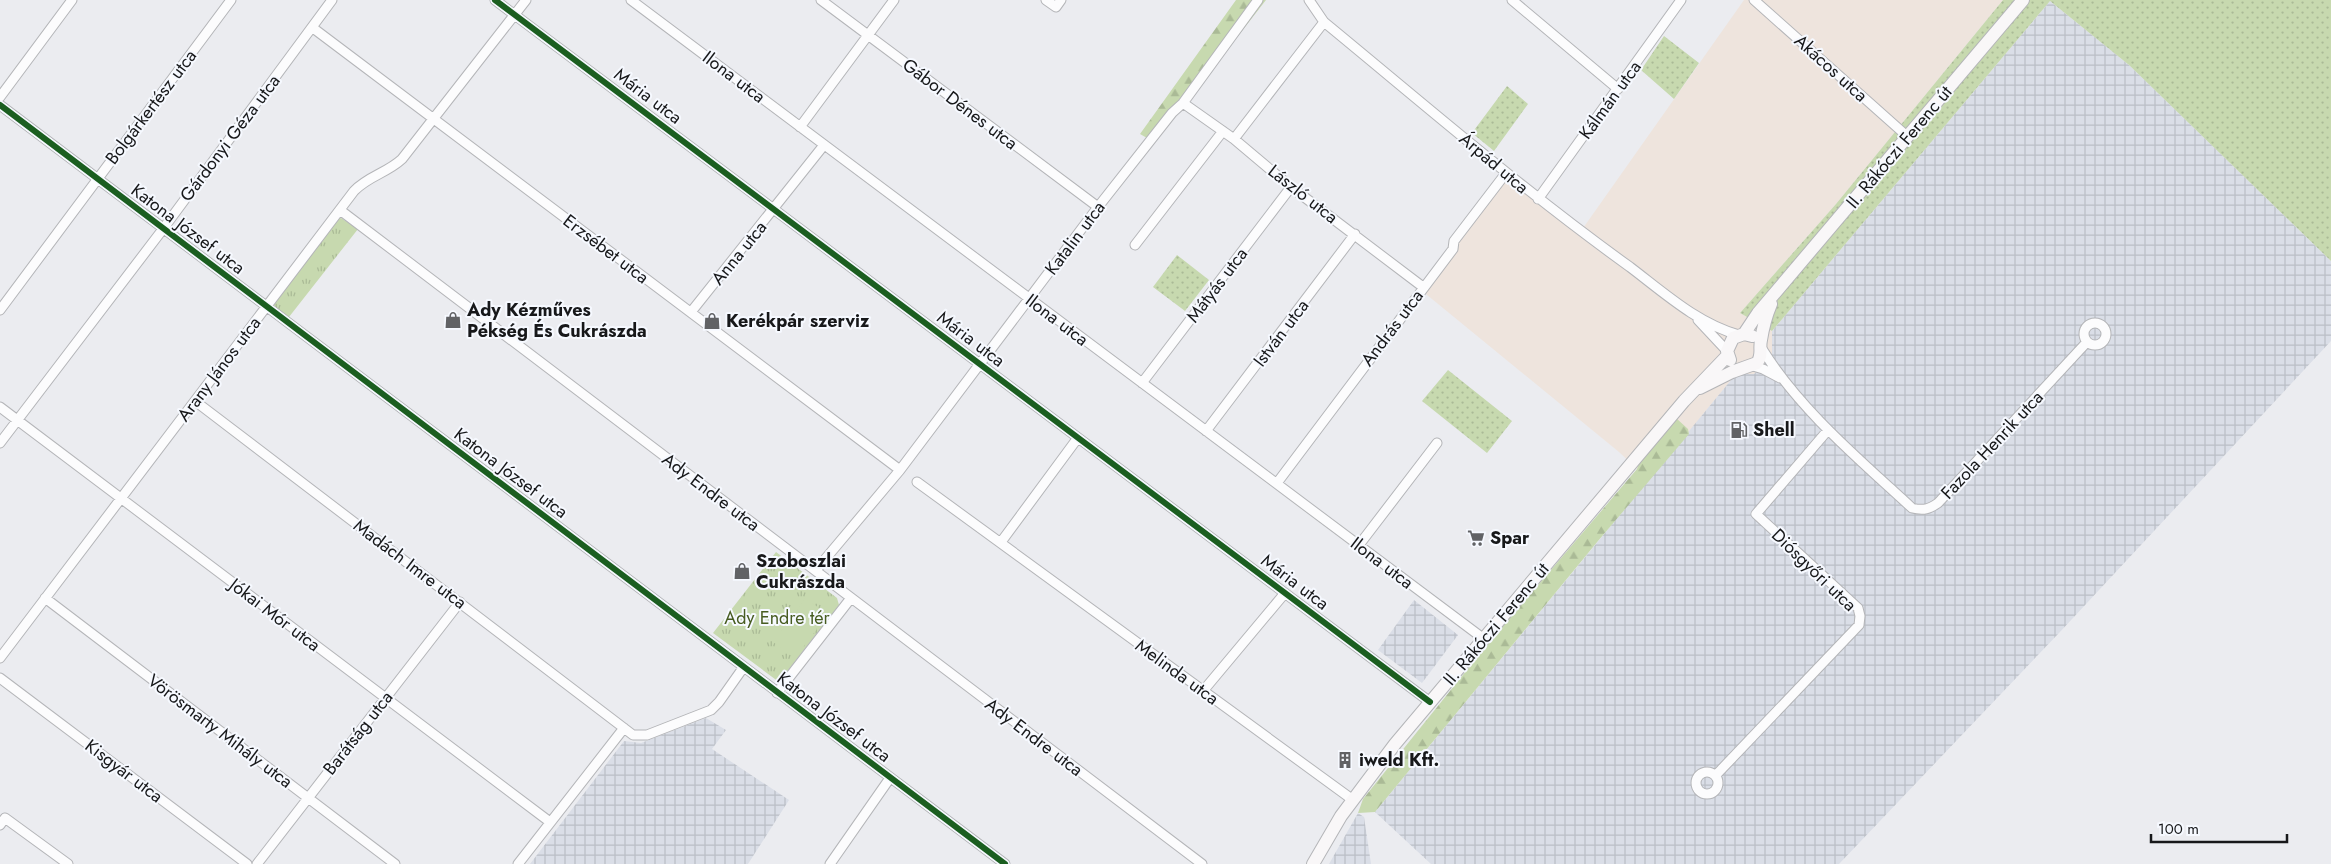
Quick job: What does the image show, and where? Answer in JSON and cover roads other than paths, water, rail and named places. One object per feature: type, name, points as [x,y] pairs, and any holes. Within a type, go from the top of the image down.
[{"type":"main road","name":"II. Rákóczi Ferenc út","points":[[1313,864],[1340,816],[1430,702],[1727,353],[1729,344],[1742,334],[2023,0]]},
{"type":"main road","name":"II. Rákóczi Ferenc út","points":[[1692,393],[1709,382],[1747,367],[1760,359],[1765,318],[1774,295]]},
{"type":"main road","points":[[1742,334],[1751,335],[1761,346]]},
{"type":"main road","points":[[1727,353],[1736,366],[1747,367]]},
{"type":"street","points":[[0,97],[72,0]]},
{"type":"street","name":"Bolgárkertész utca","points":[[0,310],[231,0]]},
{"type":"street","name":"Gárdonyi Géza utca","points":[[0,443],[163,229],[332,0]]},
{"type":"street","name":"Mária utca","points":[[495,0],[1077,439],[1430,702]]},
{"type":"street","name":"Arany János utca","points":[[0,658],[362,182],[394,166],[402,159],[526,0]]},
{"type":"street","name":"Ilona utca","points":[[632,0],[1484,639]]},
{"type":"street","name":"Gábor Dénes utca","points":[[822,0],[1098,207]]},
{"type":"street","points":[[800,127],[894,0]]},
{"type":"street","points":[[1046,0],[1059,4]]},
{"type":"street","name":"Katalin utca","points":[[816,570],[900,470],[1098,207],[1172,113],[1183,103],[1258,0]]},
{"type":"street","name":"Árpád utca","points":[[1309,0],[1324,22],[1538,199],[1691,312],[1726,331],[1742,334]]},
{"type":"street","points":[[1512,0],[1618,89]]},
{"type":"street","name":"Kálmán utca","points":[[1538,199],[1681,0]]},
{"type":"street","name":"Akácos utca","points":[[1754,0],[1908,137]]},
{"type":"street","points":[[1234,139],[1324,22]]},
{"type":"street","name":"Erzsébet utca","points":[[312,28],[900,470]]},
{"type":"street","name":"László utca","points":[[1183,103],[1234,139],[1291,187],[1423,287]]},
{"type":"street","name":"Katona József utca","points":[[0,105],[1005,864]]},
{"type":"street","points":[[1135,245],[1223,131]]},
{"type":"street","name":"Anna utca","points":[[691,312],[775,210],[824,145]]},
{"type":"street","name":"András utca","points":[[1277,483],[1452,249],[1454,241],[1506,173]]},
{"type":"street","name":"Mátyás utca","points":[[1142,383],[1291,187]]},
{"type":"street","name":"Ady Endre utca","points":[[340,210],[1202,864]]},
{"type":"street","name":"István utca","points":[[1206,431],[1355,234]]},
{"type":"street","name":"Árpád utca","points":[[1691,312],[1727,353]]},
{"type":"street","name":"Fazola Henrik utca","points":[[1782,380],[1828,430],[1912,508],[1929,509],[1938,503],[2087,342]]},
{"type":"street","points":[[1761,346],[1782,380]]},
{"type":"street","points":[[1747,367],[1763,369],[1782,380]]},
{"type":"street","name":"Madách Imre utca","points":[[195,401],[624,728]]},
{"type":"street","name":"Jókai Mór utca","points":[[0,406],[550,822]]},
{"type":"street","name":"Diósgyőri utca","points":[[1716,775],[1859,625],[1860,616],[1858,608],[1756,514],[1828,430]]},
{"type":"street","points":[[1001,542],[1077,439]]},
{"type":"street","points":[[1359,545],[1437,443]]},
{"type":"street","name":"Melinda utca","points":[[917,482],[1353,800]]},
{"type":"street","points":[[1203,691],[1284,593]]},
{"type":"street","name":"Vörösmarty Mihály utca","points":[[45,598],[395,864]]},
{"type":"street","points":[[777,693],[850,598]]},
{"type":"street","name":"Barátság utca","points":[[257,864],[460,602]]},
{"type":"street","points":[[518,864],[624,728],[633,735],[647,735],[711,710],[719,702],[743,668]]},
{"type":"street","name":"Kisgyár utca","points":[[0,678],[247,864]]},
{"type":"street","points":[[830,864],[890,778]]},
{"type":"street","points":[[3,821],[68,864]]},
{"type":"place","name":"Ady Kézműves Pékség És Cukrászda","points":[[453,320]]},
{"type":"place","name":"Kerékpár szerviz","points":[[712,321]]},
{"type":"place","name":"Shell","points":[[1739,430]]},
{"type":"place","name":"Spar","points":[[1476,538]]},
{"type":"place","name":"Szoboszlai Cukrászda","points":[[742,571]]},
{"type":"place","name":"iweld Kft.","points":[[1345,760]]},
{"type":"park label","name":"Ady Endre tér","points":[[777,618]]}]
